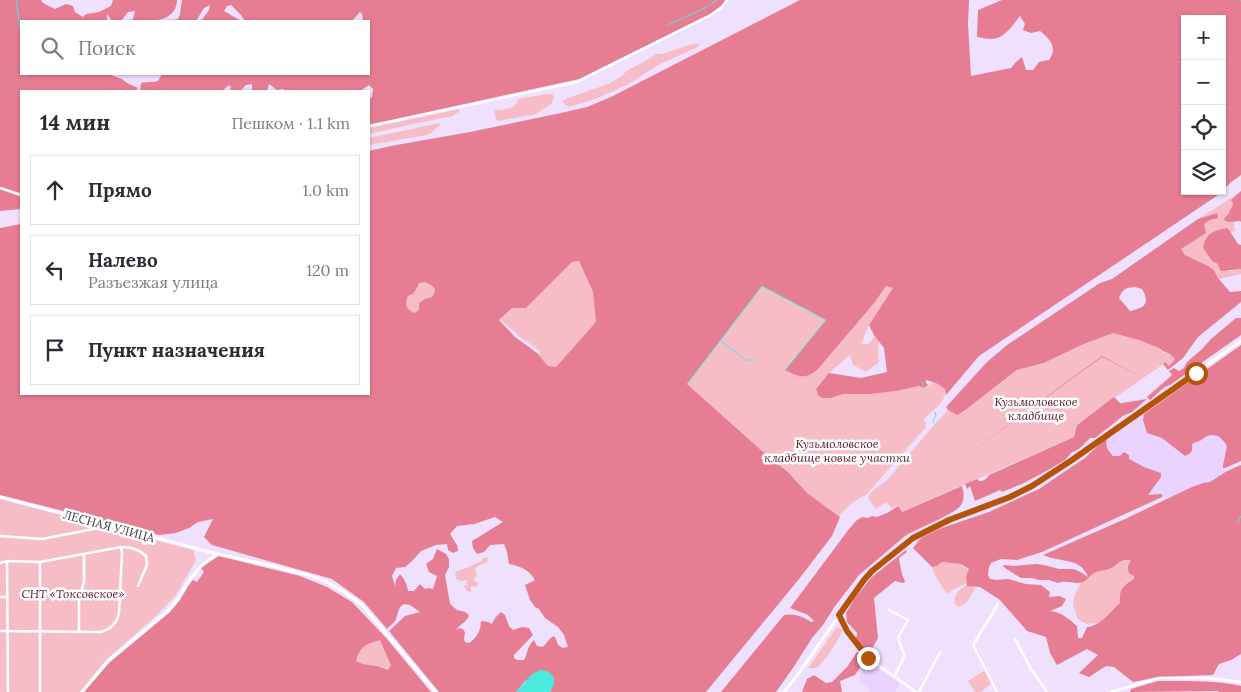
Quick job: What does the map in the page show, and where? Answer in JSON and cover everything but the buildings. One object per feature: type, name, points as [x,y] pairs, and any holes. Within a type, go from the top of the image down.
[{"type":"street","points":[[370,126],[580,80],[711,15],[719,10],[727,0]]},
{"type":"street","points":[[0,188],[20,195]]},
{"type":"street","points":[[784,692],[864,580],[872,571],[913,538],[949,520],[1010,497],[1038,482],[1241,341]]},
{"type":"street","name":"ЛЕСНАЯ УЛИЦА","points":[[0,497],[217,554],[308,575],[327,582],[361,604],[436,692]]},
{"type":"street","points":[[0,536],[42,540],[109,526]]},
{"type":"street","points":[[0,631],[101,632],[108,630],[118,620],[121,547]]},
{"type":"street","points":[[0,563],[7,561],[40,562],[121,547],[135,549],[146,556],[147,566],[138,586]]},
{"type":"street","points":[[79,631],[79,599],[84,582],[84,554]]},
{"type":"street","points":[[82,692],[108,661],[168,611],[200,567],[217,554]]},
{"type":"street","points":[[7,561],[8,692]]},
{"type":"street","points":[[40,562],[40,692]]},
{"type":"street","points":[[0,597],[8,597]]},
{"type":"street","points":[[997,692],[973,645],[998,604]]},
{"type":"street","points":[[889,610],[908,620],[898,638],[904,657],[894,677]]},
{"type":"street","points":[[839,615],[847,631],[868,658],[917,692],[940,652]]},
{"type":"street","points":[[1015,639],[1031,669],[1047,692]]},
{"type":"street","points":[[1111,692],[1159,678],[1207,678],[1241,682]]},
{"type":"shaded area","points":[[0,0],[41,0],[55,9],[66,4],[73,6],[75,12],[83,17],[86,14],[99,12],[111,6],[113,0],[177,0],[171,14],[158,20],[130,20],[133,19],[135,11],[128,12],[122,20],[111,20],[107,14],[107,20],[20,20],[20,75],[111,75],[138,88],[136,90],[20,90],[20,194],[0,187]]},
{"type":"shaded area","points":[[182,0],[726,0],[724,4],[710,14],[579,79],[370,125],[370,99],[373,89],[369,85],[362,90],[277,90],[269,84],[267,90],[252,90],[252,84],[246,85],[241,90],[230,90],[229,85],[223,90],[140,90],[141,83],[158,81],[161,75],[370,75],[370,20],[363,20],[360,12],[353,20],[244,20],[231,5],[227,6],[224,11],[239,20],[202,20],[209,10],[210,5],[204,8],[197,20],[172,20],[178,19]]},
{"type":"shaded area","points":[[800,0],[969,0],[968,24],[971,76],[1011,68],[1022,57],[1026,70],[1033,70],[1039,62],[1049,60],[1052,56],[1052,44],[1047,37],[1040,31],[1031,33],[1023,30],[1025,24],[1020,16],[1004,34],[997,38],[977,37],[978,10],[1002,0],[1241,0],[1241,175],[1226,188],[1226,15],[1181,15],[1181,195],[1218,195],[979,356],[946,395],[945,389],[938,384],[926,380],[928,385],[924,388],[919,386],[896,391],[871,394],[843,394],[831,398],[822,398],[818,395],[816,389],[829,373],[861,378],[887,372],[884,348],[869,325],[893,288],[886,286],[875,302],[818,369],[810,375],[802,376],[785,370],[826,320],[762,286],[687,384],[788,472],[807,493],[840,517],[832,536],[706,692],[550,692],[554,682],[553,676],[525,681],[516,692],[439,692],[389,631],[405,616],[420,612],[410,605],[404,604],[400,607],[395,620],[387,629],[364,602],[332,579],[212,545],[204,537],[213,519],[198,522],[176,533],[159,535],[0,495],[0,228],[20,224],[20,395],[370,395],[370,151],[587,107],[611,97]],"holes":[[[579,261],[593,292],[596,322],[556,367],[548,366],[537,353],[515,337],[499,320],[512,308],[526,308],[572,262]],[[425,282],[435,289],[432,297],[419,303],[419,310],[414,313],[409,310],[406,306],[408,296],[414,293],[419,283]],[[495,517],[503,522],[472,541],[473,548],[477,554],[484,552],[490,545],[504,544],[509,564],[524,569],[535,580],[525,585],[530,600],[545,618],[558,627],[564,635],[568,647],[563,648],[558,645],[554,636],[543,647],[537,646],[534,640],[524,660],[517,660],[514,658],[514,655],[533,635],[529,628],[522,627],[513,630],[509,626],[505,615],[501,612],[492,624],[482,621],[476,637],[469,643],[465,642],[464,630],[460,628],[456,630],[469,615],[457,610],[450,604],[445,575],[449,567],[449,559],[446,554],[437,549],[433,559],[426,564],[429,572],[437,576],[433,589],[425,589],[420,584],[414,591],[408,591],[406,582],[400,574],[395,586],[392,576],[396,568],[405,567],[421,551],[436,545],[447,544],[448,550],[453,553],[458,551],[457,545],[450,534],[457,526],[474,524]]]},
{"type":"shaded area","points":[[0,189],[20,196],[20,209],[0,211]]},
{"type":"shaded area","points":[[1241,191],[1241,222],[1223,220],[1233,204],[1231,200]]},
{"type":"shaded area","points":[[1217,213],[1218,218],[1204,224],[1206,233],[1181,249],[1185,255],[1214,270],[1230,292],[1241,291],[1241,302],[1198,337],[1183,358],[1168,370],[1163,364],[1165,362],[1169,366],[1175,359],[1170,354],[1139,340],[1113,333],[1081,345],[1044,363],[1017,370],[957,415],[948,410],[946,407],[987,362],[1007,345],[1100,283],[1112,279],[1198,219]],"holes":[[[1135,287],[1142,289],[1146,298],[1145,304],[1130,311],[1119,298],[1127,288]]]},
{"type":"shaded area","points":[[1227,228],[1238,244],[1241,245],[1241,269],[1221,271],[1218,264],[1212,261],[1203,248],[1208,236],[1218,230]]},
{"type":"shaded area","points":[[1236,318],[1241,318],[1241,335],[1150,400],[1147,397],[1172,375],[1169,371],[1174,368],[1179,371],[1184,368],[1187,362]]},
{"type":"shaded area","points":[[1241,345],[1241,461],[1223,468],[1227,446],[1215,435],[1208,436],[1192,444],[1192,452],[1185,456],[1162,438],[1147,433],[1143,420],[1144,414]]},
{"type":"shaded area","points":[[1102,356],[1142,377],[1102,357],[949,468]]},
{"type":"shaded area","points":[[1114,397],[1120,403],[1147,399],[1095,438],[1090,438],[1065,460],[1024,483],[1002,492],[1000,490],[975,501],[970,486],[967,489],[965,484],[977,479],[979,481],[984,480],[989,475],[1074,437],[1077,425]]},
{"type":"shaded area","points":[[1144,414],[1143,420],[1147,433],[1162,438],[1178,449],[1184,456],[1193,450],[1192,444],[1206,436],[1215,435],[1222,438],[1227,446],[1223,465],[1226,471],[1210,482],[1192,487],[1164,501],[1161,494],[1147,495],[1161,477],[1161,473],[1135,463],[1129,459],[1129,455],[1126,452],[1120,456],[1113,456],[1106,444],[1107,437]]},
{"type":"shaded area","points":[[1107,437],[1107,448],[1113,456],[1120,456],[1124,452],[1129,455],[1129,459],[1161,473],[1161,477],[1148,495],[1161,494],[1163,496],[1042,552],[1017,560],[1001,559],[991,563],[988,575],[990,579],[1008,579],[1026,584],[1041,585],[1050,592],[1049,597],[1059,596],[1066,599],[1062,606],[1050,611],[1061,614],[1074,623],[1077,626],[1078,638],[1082,638],[1087,627],[1097,624],[1120,603],[1122,588],[1134,579],[1134,576],[1128,571],[1131,560],[1121,561],[1109,569],[1096,572],[1085,581],[1079,583],[1058,583],[1049,580],[1021,578],[1003,566],[1044,565],[1059,569],[1074,569],[1088,577],[1085,571],[1075,563],[1043,555],[1192,487],[1210,482],[1241,465],[1241,654],[1219,664],[1213,675],[1158,677],[1133,682],[1114,667],[1106,666],[1089,677],[1079,673],[1098,655],[1087,649],[1057,665],[1050,653],[1046,637],[1027,631],[1000,600],[980,587],[967,586],[966,577],[969,569],[961,564],[942,562],[932,567],[913,548],[921,538],[939,529],[989,512],[1039,489],[1085,458]]},
{"type":"shaded area","points":[[962,486],[964,498],[958,508],[905,536],[859,575],[812,638],[776,692],[721,692],[784,615],[794,615],[811,622],[814,621],[808,615],[790,608],[857,520],[862,517],[877,517],[898,506],[902,512]]},
{"type":"shaded area","points":[[906,550],[907,552],[899,558],[905,582],[895,581],[874,598],[878,638],[869,654],[856,640],[857,633],[847,622],[846,613],[872,577]]},
{"type":"shaded area","points":[[219,556],[300,576],[327,587],[352,602],[387,639],[431,692],[84,692],[109,663],[170,612],[193,580],[197,582],[204,572],[201,568]],"holes":[[[380,640],[391,665],[388,670],[356,661],[359,652],[364,646]]]},
{"type":"shaded area","points":[[857,652],[865,660],[855,675],[840,681],[842,692],[802,692],[807,679],[814,675],[826,683],[832,682],[847,667]]},
{"type":"shaded area","points":[[868,662],[899,683],[896,692],[871,692],[858,677]]},
{"type":"shaded area","points":[[540,670],[548,672],[554,678],[554,684],[550,692],[516,692],[532,674]]},
{"type":"shaded area","points":[[1158,681],[1221,683],[1241,686],[1241,692],[1130,692],[1131,689]]},
{"type":"green space","points":[[692,44],[699,44],[698,47],[658,65],[627,85],[595,99],[569,107],[564,104],[563,101],[568,98],[608,84],[656,54],[662,54]]},
{"type":"green space","points":[[553,94],[554,98],[551,104],[536,114],[498,121],[495,117],[495,110],[512,107],[517,103],[518,99]]},
{"type":"green space","points":[[459,109],[459,112],[453,116],[370,134],[370,128]]},
{"type":"green space","points":[[440,123],[441,125],[427,135],[370,145],[370,138]]},
{"type":"green space","points":[[1237,194],[1231,200],[1233,204],[1223,220],[1229,222],[1234,220],[1236,230],[1231,233],[1229,230],[1207,253],[1210,259],[1218,264],[1219,268],[1230,271],[1241,269],[1241,274],[1219,279],[1214,270],[1185,255],[1181,249],[1205,233],[1204,224],[1218,218],[1217,213],[1198,219]]},
{"type":"green space","points":[[579,261],[593,292],[596,322],[556,367],[548,366],[537,353],[540,354],[540,351],[500,319],[512,308],[526,308],[572,262]]},
{"type":"green space","points":[[425,282],[435,289],[434,294],[424,301],[419,310],[414,313],[406,306],[406,302],[419,283]]},
{"type":"green space","name":"Кузьмоловское кладбище новые участки","points":[[762,286],[826,320],[785,369],[795,375],[818,369],[875,302],[886,286],[893,288],[869,325],[861,344],[869,344],[885,321],[878,348],[879,362],[866,372],[853,365],[850,355],[829,373],[816,389],[818,395],[831,398],[843,394],[871,394],[919,386],[924,388],[932,383],[938,384],[945,389],[942,402],[924,419],[925,428],[866,495],[851,504],[839,516],[807,493],[788,472],[687,384]]},
{"type":"green space","name":"Кузьмоловское кладбище","points":[[1112,332],[1159,348],[1175,359],[1169,366],[1165,363],[1077,424],[1074,437],[901,512],[897,505],[892,508],[886,502],[876,509],[868,498],[874,489],[888,479],[948,410],[956,415],[1018,370],[1044,363],[1075,347]]},
{"type":"green space","name":"СНТ «Токсовское»","points":[[0,499],[193,550],[196,560],[176,595],[158,614],[106,660],[80,692],[0,692]]},
{"type":"green space","points":[[1161,556],[1120,603],[1099,623],[1087,624],[1077,618],[1073,605],[1074,597],[1081,582],[1091,573],[1122,559]]},
{"type":"green space","points":[[487,557],[487,562],[475,569],[477,576],[474,578],[474,581],[478,582],[477,587],[471,586],[471,592],[467,591],[463,585],[467,585],[467,580],[461,581],[456,579],[455,574],[457,571],[482,561],[483,558]]},
{"type":"green space","points":[[942,562],[960,564],[969,570],[966,577],[967,583],[946,593],[932,567]]},
{"type":"green space","points":[[967,585],[975,588],[966,602],[958,607],[954,602],[955,596]]},
{"type":"green space","points":[[838,627],[842,630],[841,633],[829,654],[818,667],[808,668],[836,628]]},
{"type":"green space","points":[[380,639],[392,665],[388,670],[356,661],[359,652],[364,646]]},
{"type":"green space","points":[[985,670],[992,683],[981,692],[975,692],[968,681]]},
{"type":"waterway","points":[[16,0],[20,27]]},
{"type":"waterway","points":[[668,25],[707,7],[717,0]]},
{"type":"waterway","points":[[687,384],[762,286],[826,320],[785,370]]},
{"type":"waterway","points":[[721,341],[746,360],[755,360]]},
{"type":"waterway","points":[[922,382],[924,388]]},
{"type":"waterway","points":[[934,423],[935,412]]},
{"type":"waterway","points":[[1237,523],[1241,516]]},
{"type":"route","points":[[868,658],[847,631],[839,615],[872,571],[913,538],[949,520],[1010,497],[1038,482],[1196,373]]}]
